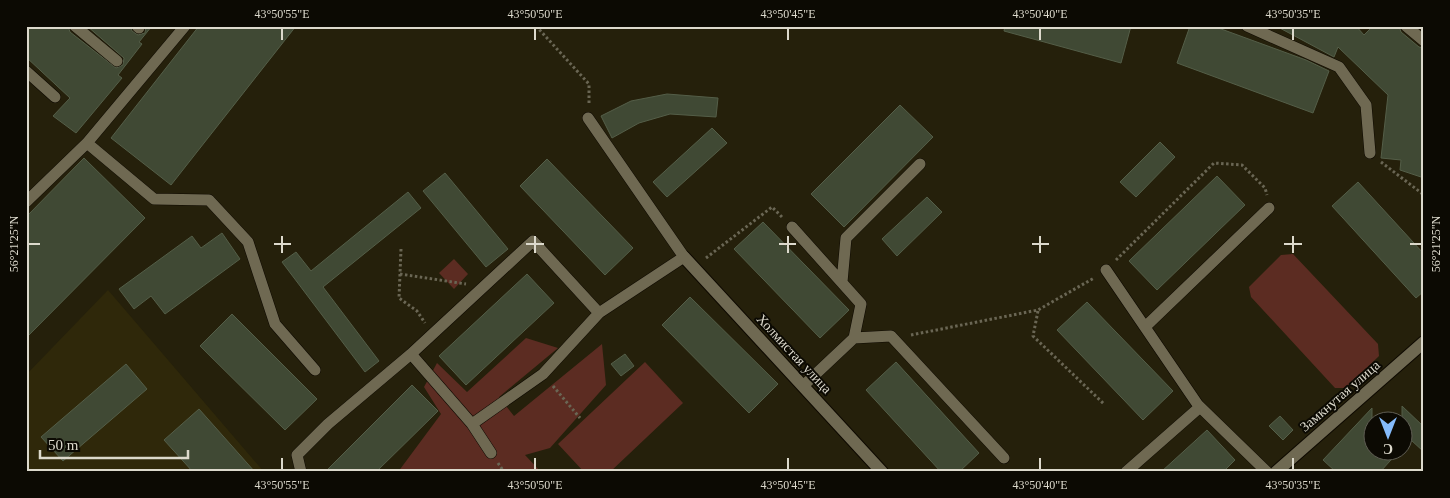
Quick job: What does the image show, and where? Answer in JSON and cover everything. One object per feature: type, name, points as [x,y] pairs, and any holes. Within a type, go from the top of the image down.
[{"type":"street","name":"Холмистая улица","points":[[684,257],[882,472]]},
{"type":"street","name":"Замкнутая улица","points":[[1280,470],[1424,342]]},
{"type":"lane","points":[[75,26],[117,61]]},
{"type":"lane","points":[[26,202],[87,143],[185,26]]},
{"type":"lane","points":[[1248,26],[1339,67],[1366,105],[1370,153]]},
{"type":"lane","points":[[1406,26],[1424,41]]},
{"type":"lane","points":[[26,72],[55,97]]},
{"type":"lane","points":[[472,424],[543,374],[599,313],[684,257],[588,118]]},
{"type":"lane","points":[[87,143],[154,199],[209,200],[248,242],[275,324],[315,370]]},
{"type":"lane","points":[[842,282],[846,238],[920,164]]},
{"type":"lane","points":[[1145,327],[1269,208]]},
{"type":"lane","points":[[792,227],[861,304],[854,338],[803,386]]},
{"type":"lane","points":[[301,472],[297,455],[328,424],[411,354],[533,241],[599,313]]},
{"type":"lane","points":[[1106,270],[1200,407],[1266,472]]},
{"type":"lane","points":[[854,338],[891,336],[1004,458]]},
{"type":"lane","points":[[411,354],[472,424],[491,453]]},
{"type":"lane","points":[[1126,472],[1200,407]]},
{"type":"path","points":[[536,26],[589,84],[588,118]]},
{"type":"path","points":[[1370,153],[1424,195]]},
{"type":"path","points":[[893,339],[1038,310],[1106,270],[1214,163],[1242,164],[1265,188],[1269,208]]},
{"type":"path","points":[[694,268],[772,207],[792,227]]},
{"type":"path","points":[[401,249],[399,298],[417,311],[432,334]]},
{"type":"path","points":[[400,274],[484,286]]},
{"type":"path","points":[[1038,310],[1033,336],[1104,404]]},
{"type":"path","points":[[543,374],[580,418]]},
{"type":"shaded area","points":[[1293,254],[1378,344],[1379,356],[1346,388],[1335,388],[1251,297],[1249,287],[1281,255]]},
{"type":"shaded area","points":[[454,259],[468,274],[454,289],[439,273]]},
{"type":"shaded area","points":[[108,290],[264,472],[26,472],[26,375]]},
{"type":"shaded area","points":[[526,338],[558,348],[499,397],[514,416],[602,344],[606,385],[550,448],[525,455],[541,472],[398,472],[441,414],[424,387],[437,363],[467,392]]},
{"type":"shaded area","points":[[645,362],[683,403],[610,472],[584,472],[558,444]]},
{"type":"building","points":[[26,26],[68,26],[70,32],[116,68],[123,65],[124,58],[87,26],[130,26],[132,31],[138,35],[145,33],[146,26],[152,26],[139,42],[142,44],[118,75],[122,78],[76,133],[53,116],[70,98],[26,57]]},
{"type":"building","points":[[199,26],[296,26],[171,185],[111,138]]},
{"type":"building","points":[[1005,26],[1131,26],[1121,63],[1004,31]]},
{"type":"building","points":[[1190,26],[1213,26],[1306,60],[1329,71],[1313,113],[1177,63]]},
{"type":"building","points":[[1276,26],[1356,26],[1364,35],[1373,26],[1399,26],[1401,32],[1419,47],[1424,48],[1424,178],[1400,170],[1401,160],[1381,158],[1388,95],[1338,47],[1334,57]]},
{"type":"building","points":[[667,94],[718,98],[716,117],[670,114],[639,123],[612,138],[601,116],[631,101]]},
{"type":"building","points":[[900,105],[933,137],[844,227],[811,194]]},
{"type":"building","points":[[712,128],[727,143],[667,197],[653,182]]},
{"type":"building","points":[[1160,142],[1175,157],[1136,197],[1120,182]]},
{"type":"building","points":[[84,158],[145,218],[26,338],[26,217]]},
{"type":"building","points":[[547,159],[633,248],[605,275],[520,186]]},
{"type":"building","points":[[445,173],[508,249],[486,267],[423,191]]},
{"type":"building","points":[[1217,176],[1245,205],[1157,290],[1129,261]]},
{"type":"building","points":[[1358,182],[1424,254],[1424,291],[1416,298],[1332,206]]},
{"type":"building","points":[[408,192],[421,208],[323,287],[379,361],[365,372],[282,262],[296,252],[311,271]]},
{"type":"building","points":[[927,197],[942,212],[897,256],[882,239]]},
{"type":"building","points":[[763,222],[849,310],[820,338],[734,249]]},
{"type":"building","points":[[222,233],[240,259],[165,314],[151,296],[134,309],[119,289],[192,236],[201,248]]},
{"type":"building","points":[[527,274],[554,303],[466,385],[439,356]]},
{"type":"building","points":[[690,297],[778,384],[749,413],[662,325]]},
{"type":"building","points":[[1087,302],[1173,391],[1143,420],[1057,330]]},
{"type":"building","points":[[232,314],[317,399],[285,430],[200,346]]},
{"type":"building","points":[[625,354],[634,366],[621,376],[611,364]]},
{"type":"building","points":[[896,362],[979,453],[959,472],[941,472],[866,390]]},
{"type":"building","points":[[126,364],[147,389],[63,461],[41,437]]},
{"type":"building","points":[[412,385],[438,411],[376,472],[325,472]]},
{"type":"building","points":[[199,409],[255,472],[193,472],[164,440]]},
{"type":"building","points":[[1280,416],[1293,430],[1283,440],[1269,426]]},
{"type":"building","points":[[1412,416],[1424,427],[1424,452],[1412,441]]},
{"type":"building","points":[[1362,419],[1362,460],[1391,460],[1380,472],[1336,472],[1323,460]]},
{"type":"building","points":[[1207,430],[1235,460],[1223,472],[1161,472]]}]
